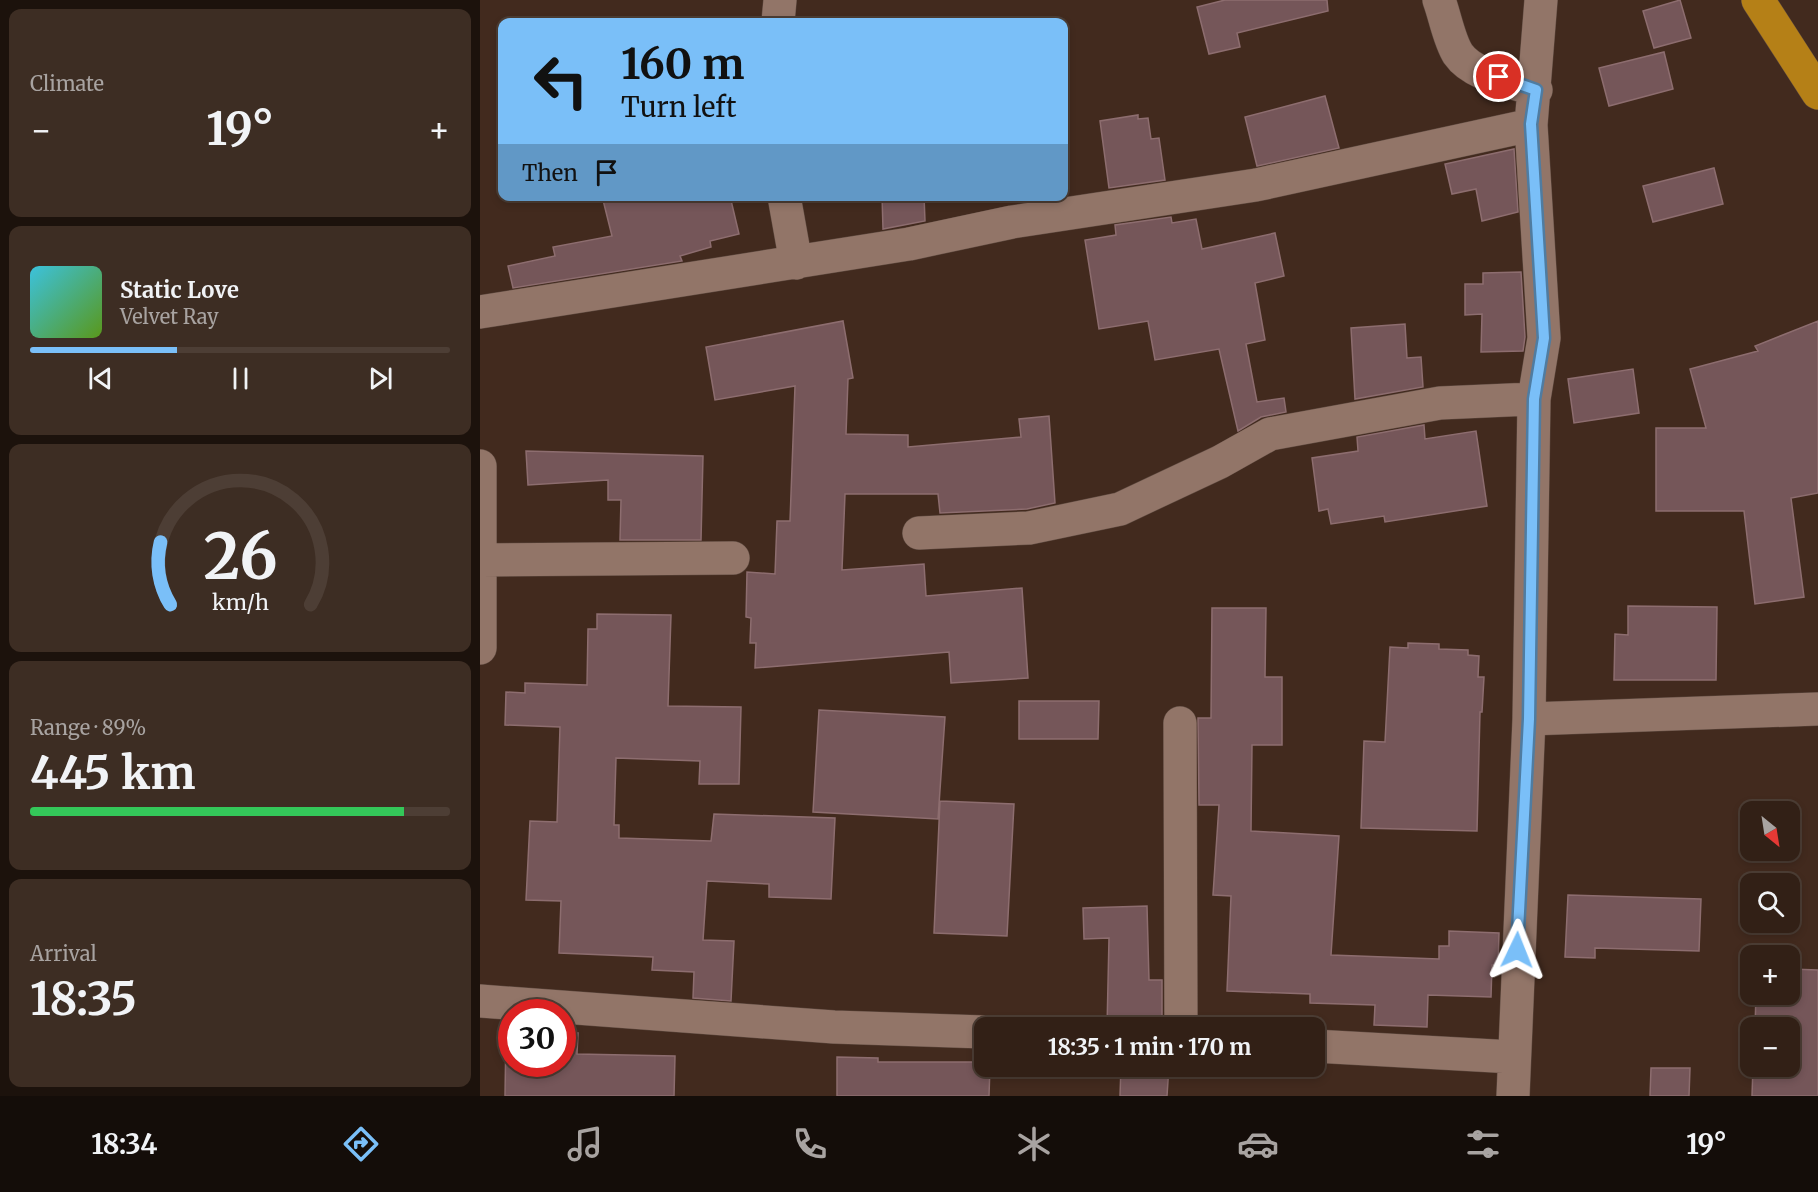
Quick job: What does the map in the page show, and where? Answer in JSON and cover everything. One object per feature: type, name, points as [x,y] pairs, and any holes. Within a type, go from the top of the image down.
[{"type":"highway","points":[[1758,0],[1818,93]]},
{"type":"street","points":[[778,18],[780,0]]},
{"type":"street","points":[[1439,0],[1458,54],[1480,71],[1536,90]]},
{"type":"street","points":[[1513,1096],[1529,719],[1534,399],[1544,338],[1531,124],[1536,90],[1541,0]]},
{"type":"street","points":[[480,312],[909,244],[1012,209],[1256,185],[1531,124]]},
{"type":"street","points":[[785,201],[796,262]]},
{"type":"street","points":[[919,533],[1029,528],[1120,509],[1220,462],[1270,434],[1440,403],[1534,399]]},
{"type":"street","points":[[480,466],[482,560],[480,648]]},
{"type":"street","points":[[482,560],[732,558]]},
{"type":"street","points":[[1529,719],[1818,709]]},
{"type":"street","points":[[1180,723],[1181,1017]]},
{"type":"street","points":[[480,1001],[834,1027],[974,1032]]},
{"type":"street","points":[[1325,1047],[1514,1057]]},
{"type":"building","points":[[1225,0],[1327,0],[1328,11],[1237,33],[1240,47],[1209,54],[1197,7]]},
{"type":"building","points":[[1680,0],[1691,38],[1654,48],[1643,11]]},
{"type":"building","points":[[1664,52],[1673,89],[1609,106],[1599,68]]},
{"type":"building","points":[[1325,96],[1339,148],[1257,166],[1245,117]]},
{"type":"building","points":[[1138,115],[1138,119],[1148,118],[1151,139],[1159,138],[1165,180],[1109,188],[1100,121]]},
{"type":"building","points":[[1514,149],[1518,212],[1482,221],[1476,189],[1452,194],[1445,164]]},
{"type":"building","points":[[1714,168],[1723,204],[1653,222],[1643,186]]},
{"type":"building","points":[[603,201],[731,201],[739,234],[710,241],[711,247],[680,256],[682,261],[513,288],[508,266],[555,256],[553,247],[612,236]]},
{"type":"building","points":[[882,201],[924,201],[925,221],[883,229]]},
{"type":"building","points":[[1171,217],[1172,223],[1196,219],[1202,249],[1275,233],[1284,276],[1255,283],[1265,340],[1246,344],[1257,402],[1284,398],[1286,412],[1261,417],[1238,431],[1219,349],[1155,360],[1148,321],[1099,329],[1085,240],[1116,235],[1115,225]]},
{"type":"building","points":[[1521,272],[1525,337],[1523,351],[1481,352],[1482,314],[1465,315],[1465,284],[1483,284],[1483,273]]},
{"type":"building","points":[[843,321],[853,378],[848,379],[846,434],[908,435],[908,447],[1021,437],[1019,419],[1049,416],[1055,503],[1027,509],[940,513],[938,494],[845,494],[842,570],[924,564],[926,596],[1022,588],[1028,678],[951,683],[949,652],[755,668],[756,643],[750,643],[751,618],[746,617],[747,572],[775,574],[777,521],[790,521],[795,386],[715,400],[706,347]]},
{"type":"building","points":[[1818,321],[1818,493],[1791,498],[1804,597],[1755,604],[1744,511],[1656,511],[1656,428],[1706,428],[1690,369],[1758,351],[1755,346]]},
{"type":"building","points":[[1405,324],[1407,358],[1421,357],[1423,387],[1355,399],[1351,328]]},
{"type":"building","points":[[1633,369],[1639,413],[1574,423],[1568,379]]},
{"type":"building","points":[[1424,425],[1425,439],[1476,431],[1487,506],[1385,522],[1384,516],[1331,524],[1328,509],[1319,511],[1312,458],[1358,451],[1357,437]]},
{"type":"building","points":[[526,451],[703,456],[701,540],[620,540],[621,500],[608,500],[608,480],[528,485]]},
{"type":"building","points":[[1628,606],[1717,607],[1716,680],[1614,680],[1615,634],[1628,635]]},
{"type":"building","points":[[1212,608],[1266,608],[1265,677],[1282,677],[1282,745],[1252,745],[1251,831],[1339,836],[1331,955],[1439,959],[1439,946],[1449,946],[1449,931],[1499,933],[1498,965],[1492,965],[1491,997],[1428,995],[1427,1027],[1374,1025],[1375,1005],[1310,1003],[1310,994],[1227,991],[1231,896],[1213,895],[1219,805],[1199,805],[1198,718],[1211,718]]},
{"type":"building","points":[[597,614],[671,615],[668,706],[741,707],[739,784],[699,784],[700,761],[616,758],[614,825],[619,825],[619,838],[711,841],[714,814],[835,818],[831,899],[769,897],[769,884],[707,881],[703,940],[734,941],[731,1001],[693,998],[694,972],[652,970],[653,957],[559,953],[561,901],[526,900],[530,821],[557,822],[560,727],[505,725],[506,692],[525,693],[525,683],[587,685],[588,629],[597,629]]},
{"type":"building","points":[[1408,643],[1439,644],[1439,649],[1468,650],[1468,655],[1479,656],[1478,677],[1484,677],[1482,712],[1480,712],[1477,831],[1361,828],[1364,741],[1385,742],[1390,647],[1408,648]]},
{"type":"building","points":[[1019,701],[1099,701],[1098,739],[1019,739]]},
{"type":"building","points":[[819,710],[945,717],[938,819],[813,812]]},
{"type":"building","points":[[940,801],[1014,804],[1007,936],[934,933]]},
{"type":"building","points":[[1568,895],[1701,899],[1699,951],[1595,948],[1595,958],[1565,957]]},
{"type":"building","points":[[1147,906],[1149,980],[1162,980],[1162,1017],[1107,1017],[1109,938],[1084,939],[1083,908]]},
{"type":"building","points":[[1800,969],[1818,970],[1818,1096],[1752,1096],[1753,1077],[1800,1077],[1800,1017],[1755,1017],[1756,1005],[1800,1005]]},
{"type":"building","points":[[576,1033],[578,1033],[577,1054],[675,1056],[674,1096],[505,1096],[505,1077],[576,1077]]},
{"type":"building","points":[[837,1057],[878,1058],[878,1062],[974,1062],[974,1077],[990,1077],[989,1096],[837,1096]]},
{"type":"building","points":[[1651,1068],[1690,1068],[1689,1096],[1650,1096]]},
{"type":"building","points":[[1121,1077],[1168,1077],[1167,1096],[1120,1096]]},
{"type":"route","points":[[1499,77],[1536,90],[1531,124],[1544,338],[1534,399],[1529,719],[1517,950]]}]
